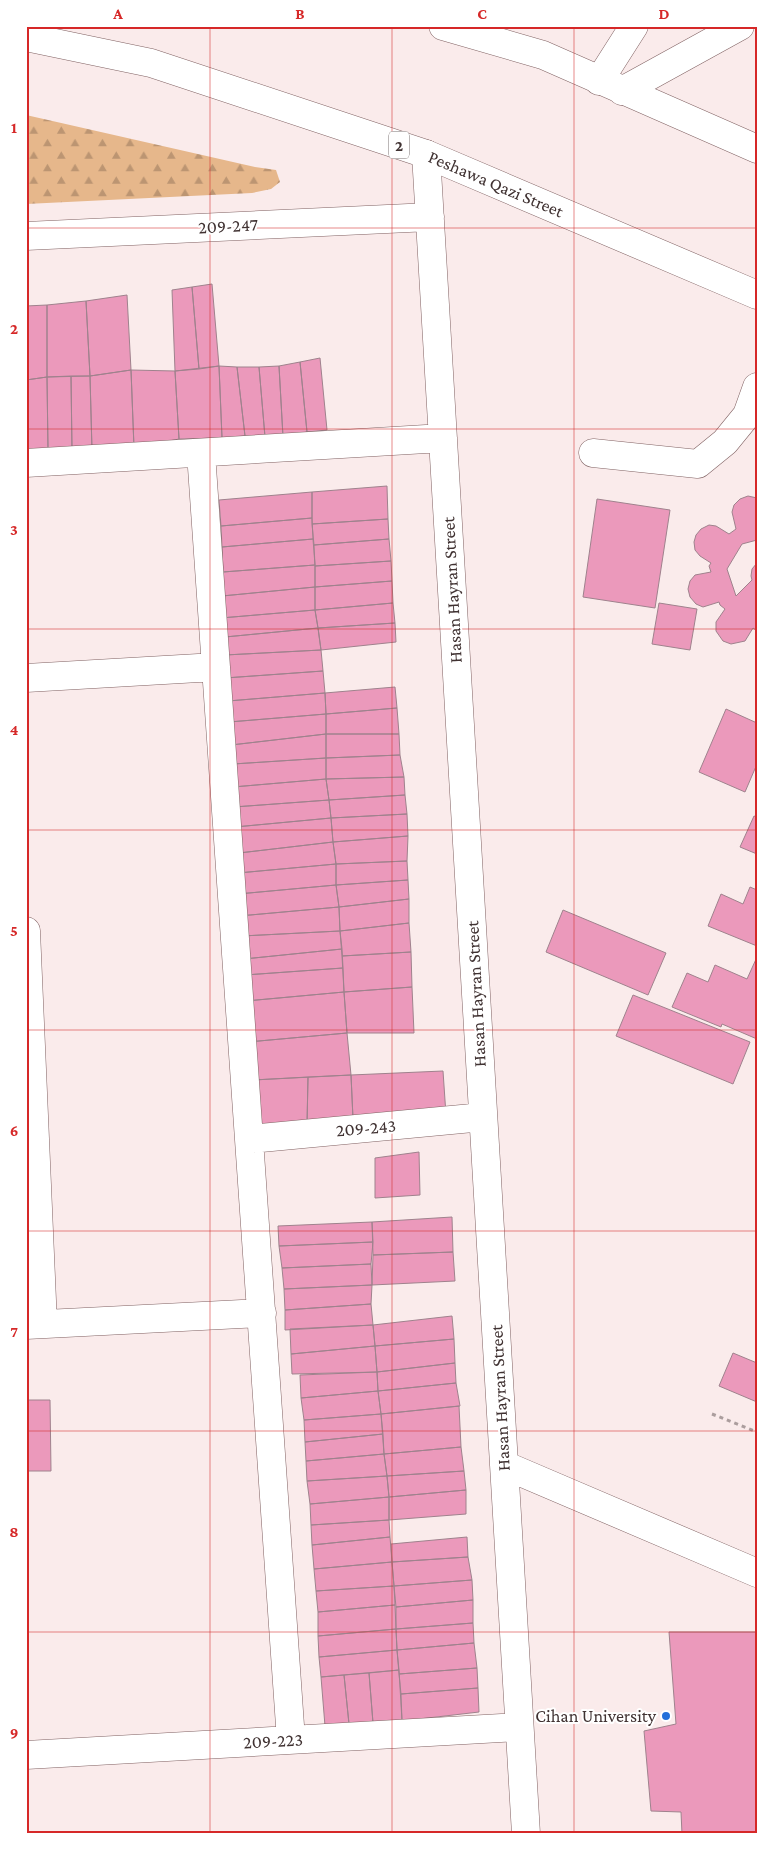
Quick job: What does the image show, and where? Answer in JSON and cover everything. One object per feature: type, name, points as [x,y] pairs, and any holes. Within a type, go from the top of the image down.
[{"type":"main road","points":[[443,26],[543,55],[757,149]]},
{"type":"main road","points":[[611,86],[634,26]]},
{"type":"main road","points":[[611,86],[740,26]]},
{"type":"main road","name":"Peshawa Qazi Street","points":[[26,37],[151,64],[426,154],[757,295]]},
{"type":"main road","name":"Hasan Hayran Street","points":[[426,154],[526,1834]]},
{"type":"main road","name":"209-247","points":[[26,236],[430,217]]},
{"type":"main road","points":[[593,453],[698,464],[752,419],[757,387]]},
{"type":"main road","points":[[26,463],[443,438]]},
{"type":"main road","points":[[201,452],[291,1740]]},
{"type":"main road","points":[[26,678],[216,667]]},
{"type":"main road","points":[[26,931],[35,1325],[262,1313]]},
{"type":"main road","name":"209-243","points":[[250,1139],[483,1117]]},
{"type":"main road","points":[[504,1465],[757,1573]]},
{"type":"main road","name":"209-223","points":[[26,1755],[519,1727]]},
{"type":"path","points":[[712,1414],[757,1432]]},
{"type":"green space","points":[[26,115],[255,167],[276,170],[280,182],[271,189],[252,193],[26,204]]},
{"type":"building","points":[[212,284],[219,366],[199,369],[192,287]]},
{"type":"building","points":[[192,287],[199,369],[175,371],[172,290]]},
{"type":"building","points":[[127,295],[131,370],[90,376],[86,301]]},
{"type":"building","points":[[86,301],[90,376],[47,377],[47,305]]},
{"type":"building","points":[[47,305],[47,377],[26,380],[26,306]]},
{"type":"building","points":[[320,358],[327,430],[307,432],[300,362]]},
{"type":"building","points":[[300,362],[307,432],[283,437],[279,366]]},
{"type":"building","points":[[219,366],[222,438],[179,439],[175,371]]},
{"type":"building","points":[[219,366],[237,367],[245,436],[222,438]]},
{"type":"building","points":[[279,366],[283,437],[265,437],[259,367]]},
{"type":"building","points":[[237,367],[259,367],[265,437],[245,436]]},
{"type":"building","points":[[131,370],[134,448],[92,451],[90,376]]},
{"type":"building","points":[[131,370],[175,371],[179,439],[134,448]]},
{"type":"building","points":[[71,376],[72,451],[48,450],[47,377]]},
{"type":"building","points":[[71,376],[90,376],[92,451],[72,451]]},
{"type":"building","points":[[47,377],[48,450],[27,451],[26,380]]},
{"type":"building","points":[[387,486],[388,519],[312,524],[312,492]]},
{"type":"building","points":[[312,492],[312,518],[221,526],[219,500]]},
{"type":"building","points":[[748,496],[757,498],[757,540],[742,544],[727,569],[736,596],[752,580],[752,569],[757,563],[757,631],[753,628],[745,641],[731,644],[723,641],[716,631],[716,622],[725,609],[719,602],[703,607],[696,604],[690,597],[688,589],[690,581],[695,575],[711,572],[709,566],[711,563],[700,556],[695,550],[694,542],[696,535],[701,529],[709,525],[716,526],[729,534],[736,529],[732,512],[734,505],[740,499]]},
{"type":"building","points":[[597,499],[670,510],[655,608],[583,597]]},
{"type":"building","points":[[312,518],[313,539],[222,547],[221,526]]},
{"type":"building","points":[[388,519],[389,539],[314,545],[312,524]]},
{"type":"building","points":[[313,539],[315,565],[223,572],[222,547]]},
{"type":"building","points":[[389,539],[391,561],[315,566],[314,545]]},
{"type":"building","points":[[391,561],[392,581],[315,587],[315,566]]},
{"type":"building","points":[[315,565],[315,587],[222,596],[223,572]]},
{"type":"building","points":[[392,581],[393,603],[315,610],[315,587]]},
{"type":"building","points":[[315,587],[315,610],[221,618],[222,596]]},
{"type":"building","points":[[393,603],[395,623],[318,628],[315,610]]},
{"type":"building","points":[[659,603],[697,609],[690,650],[652,644]]},
{"type":"building","points":[[315,610],[318,628],[225,637],[221,618]]},
{"type":"building","points":[[395,623],[396,642],[321,650],[318,628]]},
{"type":"building","points":[[318,628],[321,650],[225,655],[225,637]]},
{"type":"building","points":[[321,650],[323,671],[225,678],[225,655]]},
{"type":"building","points":[[323,671],[325,693],[228,701],[225,678]]},
{"type":"building","points":[[395,687],[397,708],[326,714],[325,693]]},
{"type":"building","points":[[325,693],[326,714],[229,722],[228,701]]},
{"type":"building","points":[[397,708],[399,734],[326,734],[326,714]]},
{"type":"building","points":[[726,709],[757,723],[757,764],[745,792],[699,772]]},
{"type":"building","points":[[326,714],[326,734],[231,745],[229,722]]},
{"type":"building","points":[[326,734],[399,734],[400,755],[326,758]]},
{"type":"building","points":[[326,734],[326,758],[233,764],[231,745]]},
{"type":"building","points":[[400,755],[404,777],[326,779],[326,758]]},
{"type":"building","points":[[326,758],[326,779],[233,787],[233,764]]},
{"type":"building","points":[[404,777],[405,795],[329,800],[326,779]]},
{"type":"building","points":[[326,779],[329,800],[234,807],[233,787]]},
{"type":"building","points":[[405,795],[407,814],[331,818],[329,800]]},
{"type":"building","points":[[329,800],[331,818],[235,827],[234,807]]},
{"type":"building","points":[[407,814],[408,836],[333,842],[331,818]]},
{"type":"building","points":[[754,816],[757,817],[757,854],[740,847]]},
{"type":"building","points":[[331,818],[333,842],[239,853],[235,827]]},
{"type":"building","points":[[408,836],[407,861],[336,864],[333,842]]},
{"type":"building","points":[[333,842],[336,864],[238,873],[239,853]]},
{"type":"building","points":[[407,861],[408,880],[336,885],[336,864]]},
{"type":"building","points":[[336,864],[336,885],[238,894],[238,873]]},
{"type":"building","points":[[408,880],[409,899],[339,907],[336,885]]},
{"type":"building","points":[[336,885],[339,907],[239,916],[238,894]]},
{"type":"building","points":[[750,887],[757,890],[757,946],[708,926],[721,894],[743,904]]},
{"type":"building","points":[[409,899],[409,923],[340,931],[339,907]]},
{"type":"building","points":[[339,907],[340,931],[242,936],[239,916]]},
{"type":"building","points":[[563,910],[666,953],[648,995],[546,952]]},
{"type":"building","points":[[409,923],[411,952],[342,956],[340,931]]},
{"type":"building","points":[[340,931],[342,949],[244,959],[242,936]]},
{"type":"building","points":[[342,949],[343,968],[245,975],[244,959]]},
{"type":"building","points":[[411,952],[412,987],[344,992],[342,956]]},
{"type":"building","points":[[757,957],[757,1039],[722,1024],[721,1027],[672,1007],[687,973],[708,982],[715,965],[747,979]]},
{"type":"building","points":[[343,968],[344,992],[246,1001],[245,975]]},
{"type":"building","points":[[412,987],[414,1033],[347,1033],[344,992]]},
{"type":"building","points":[[344,992],[347,1033],[248,1042],[246,1001]]},
{"type":"building","points":[[633,995],[750,1042],[733,1084],[616,1036]]},
{"type":"building","points":[[347,1033],[351,1075],[253,1080],[248,1042]]},
{"type":"building","points":[[443,1071],[446,1115],[353,1119],[351,1075]]},
{"type":"building","points":[[351,1075],[353,1119],[307,1125],[308,1077]]},
{"type":"building","points":[[308,1077],[307,1125],[256,1126],[253,1080]]},
{"type":"building","points":[[419,1152],[420,1195],[375,1198],[375,1158]]},
{"type":"building","points":[[452,1217],[453,1252],[373,1255],[372,1222]]},
{"type":"building","points":[[372,1222],[373,1242],[279,1246],[278,1226]]},
{"type":"building","points":[[373,1242],[371,1264],[282,1268],[279,1246]]},
{"type":"building","points":[[453,1252],[455,1281],[372,1285],[373,1255]]},
{"type":"building","points":[[371,1264],[372,1285],[284,1289],[282,1268]]},
{"type":"building","points":[[372,1285],[371,1304],[285,1310],[284,1289]]},
{"type":"building","points":[[371,1304],[373,1325],[285,1330],[285,1310]]},
{"type":"building","points":[[452,1316],[454,1339],[375,1346],[373,1325]]},
{"type":"building","points":[[373,1325],[375,1346],[291,1354],[290,1329]]},
{"type":"building","points":[[454,1339],[455,1363],[377,1372],[375,1346]]},
{"type":"building","points":[[375,1346],[377,1372],[292,1374],[291,1354]]},
{"type":"building","points":[[733,1353],[757,1363],[757,1402],[719,1386]]},
{"type":"building","points":[[455,1363],[456,1383],[378,1391],[377,1372]]},
{"type":"building","points":[[377,1372],[378,1391],[301,1398],[300,1375]]},
{"type":"building","points":[[456,1383],[460,1406],[381,1414],[378,1391]]},
{"type":"building","points":[[378,1391],[381,1414],[304,1420],[301,1398]]},
{"type":"building","points":[[26,1400],[50,1400],[51,1471],[26,1471]]},
{"type":"building","points":[[459,1406],[461,1447],[384,1454],[381,1414]]},
{"type":"building","points":[[381,1414],[383,1434],[305,1442],[304,1420]]},
{"type":"building","points":[[383,1434],[384,1454],[306,1461],[305,1442]]},
{"type":"building","points":[[461,1447],[464,1471],[387,1476],[384,1454]]},
{"type":"building","points":[[384,1454],[387,1476],[307,1481],[306,1461]]},
{"type":"building","points":[[464,1471],[466,1490],[389,1497],[387,1476]]},
{"type":"building","points":[[387,1476],[389,1497],[310,1504],[307,1481]]},
{"type":"building","points":[[466,1490],[466,1514],[389,1520],[389,1497]]},
{"type":"building","points":[[389,1497],[389,1520],[311,1525],[310,1504]]},
{"type":"building","points":[[389,1520],[390,1537],[312,1545],[311,1525]]},
{"type":"building","points":[[390,1537],[392,1562],[314,1569],[312,1545]]},
{"type":"building","points":[[467,1537],[468,1557],[392,1562],[391,1544]]},
{"type":"building","points":[[468,1557],[472,1580],[394,1586],[392,1562]]},
{"type":"building","points":[[392,1562],[394,1586],[316,1591],[314,1569]]},
{"type":"building","points":[[472,1580],[473,1600],[396,1607],[394,1586]]},
{"type":"building","points":[[394,1586],[395,1605],[318,1612],[316,1591]]},
{"type":"building","points":[[473,1600],[473,1623],[396,1629],[396,1607]]},
{"type":"building","points":[[395,1605],[396,1629],[318,1636],[318,1612]]},
{"type":"building","points":[[473,1623],[474,1643],[397,1650],[396,1629]]},
{"type":"building","points":[[396,1629],[397,1650],[319,1657],[318,1636]]},
{"type":"building","points":[[669,1632],[756,1632],[757,1834],[682,1834],[681,1812],[651,1811],[644,1731],[676,1724]]},
{"type":"building","points":[[474,1643],[477,1668],[399,1674],[397,1650]]},
{"type":"building","points":[[397,1650],[399,1670],[321,1677],[319,1657]]},
{"type":"building","points":[[477,1668],[478,1688],[401,1694],[399,1674]]},
{"type":"building","points":[[399,1670],[402,1721],[373,1723],[369,1673]]},
{"type":"building","points":[[369,1673],[373,1723],[349,1724],[344,1675]]},
{"type":"building","points":[[344,1675],[349,1724],[325,1726],[321,1677]]},
{"type":"building","points":[[478,1688],[479,1712],[402,1721],[401,1694]]},
{"type":"place","name":"Cihan University","points":[[666,1716]]}]
